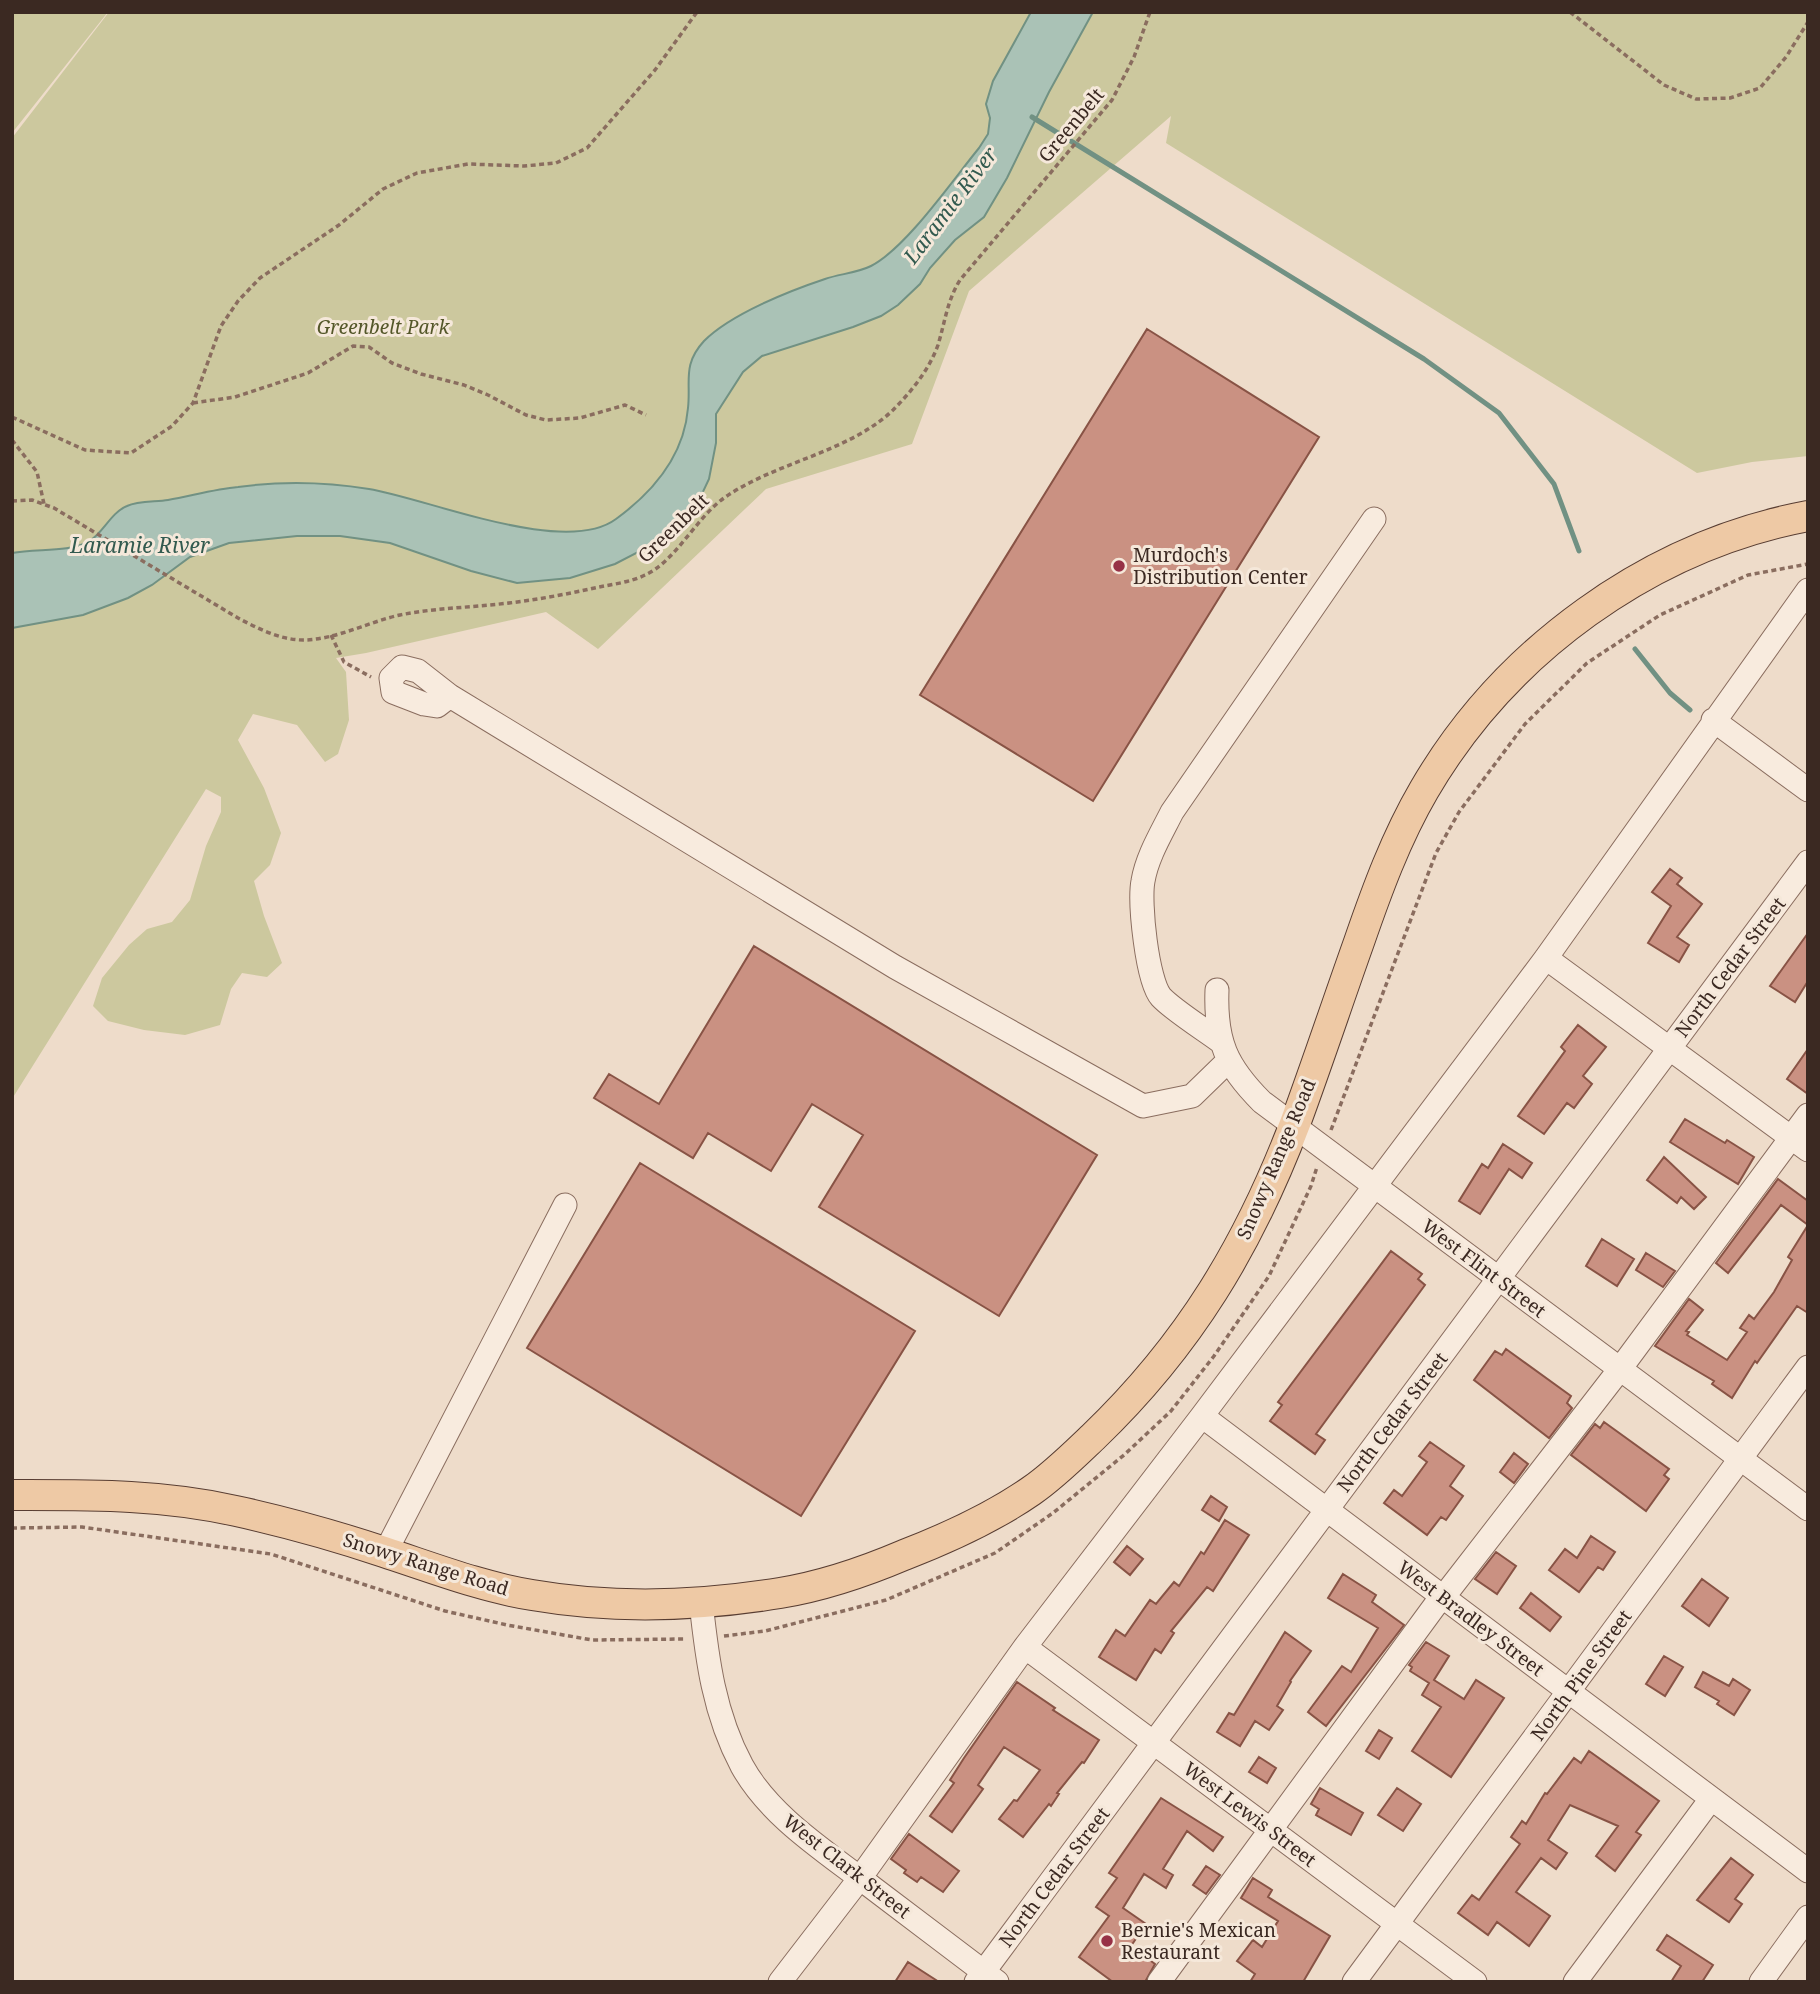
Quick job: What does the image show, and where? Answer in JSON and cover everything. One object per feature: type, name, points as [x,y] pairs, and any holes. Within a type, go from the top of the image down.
[{"type":"main road","name":"Snowy Range Road","points":[[12,1495],[106,1495],[171,1499],[233,1510],[339,1537],[464,1579],[531,1595],[606,1603],[701,1602],[781,1593],[863,1572],[992,1516],[1035,1489],[1130,1400],[1207,1303],[1264,1198],[1294,1124],[1397,841],[1425,789],[1475,717],[1543,646],[1586,611],[1607,598],[1682,557],[1726,538],[1808,516]]},
{"type":"street","points":[[392,684],[391,678],[402,667],[418,671],[450,696],[895,967],[1143,1106],[1192,1096],[1224,1052],[1159,996],[1151,972],[1143,928],[1143,882],[1154,847],[1172,812],[1374,519]]},
{"type":"street","points":[[780,1982],[860,1878],[1025,1647],[1546,958],[1808,590]]},
{"type":"street","points":[[1713,720],[1808,790]]},
{"type":"street","name":"North Cedar Street","points":[[985,1978],[1154,1742],[1808,862]]},
{"type":"street","points":[[1546,958],[1799,1144]]},
{"type":"street","name":"West Flint Street","points":[[1217,990],[1216,1017],[1224,1052],[1242,1081],[1262,1102],[1808,1509]]},
{"type":"street","points":[[1159,1982],[1442,1596],[1446,1595],[1620,1369],[1799,1144],[1808,1115]]},
{"type":"street","points":[[386,1553],[565,1205]]},
{"type":"street","name":"North Pine Street","points":[[1354,1982],[1808,1367]]},
{"type":"street","name":"West Bradley Street","points":[[1202,1416],[1808,1871]]},
{"type":"street","name":"West Clark Street","points":[[701,1602],[715,1699],[743,1768],[775,1808],[814,1844],[985,1978]]},
{"type":"street","name":"West Lewis Street","points":[[1025,1647],[1475,1982]]},
{"type":"street","points":[[1575,1982],[1711,1799]]},
{"type":"street","points":[[1761,1982],[1808,1917]]},
{"type":"path","points":[[12,417],[85,450],[131,453],[172,426],[192,403],[220,327],[237,301],[260,278],[339,225],[383,189],[417,173],[468,164],[524,166],[555,163],[587,148],[656,70],[697,12]]},
{"type":"path","name":"Greenbelt","points":[[12,501],[32,500],[74,518],[238,618],[281,636],[299,640],[316,639],[397,616],[441,608],[545,598],[648,574],[678,547],[706,512],[724,498],[757,478],[858,434],[890,412],[911,391],[928,366],[937,346],[951,295],[960,280],[1112,100],[1134,58],[1150,12]]},
{"type":"path","points":[[1570,12],[1664,85],[1696,99],[1730,98],[1760,88],[1786,57],[1808,22]]},
{"type":"path","points":[[192,403],[235,397],[308,373],[353,346],[369,346],[392,363],[464,385],[526,415],[546,420],[580,418],[625,405],[646,415]]},
{"type":"path","points":[[12,440],[37,472],[44,504]]},
{"type":"path","points":[[12,1528],[82,1527],[271,1554],[445,1611],[592,1640],[705,1639],[765,1631],[886,1601],[995,1553],[1053,1513],[1124,1455],[1171,1411],[1214,1356],[1269,1276],[1311,1186],[1436,853],[1459,813],[1525,724],[1587,663],[1660,615],[1748,575],[1808,564]]},
{"type":"path","points":[[331,635],[344,662],[366,676],[392,684]]},
{"type":"green space","points":[[12,12],[108,12],[12,133]]},
{"type":"green space","name":"Greenbelt Park","points":[[109,12],[1808,12],[1808,456],[1752,462],[1697,473],[1166,143],[1171,116],[969,291],[912,444],[766,489],[598,649],[546,612],[336,658],[346,672],[349,720],[338,754],[325,762],[297,725],[253,714],[238,740],[264,788],[281,833],[270,865],[254,881],[282,963],[267,977],[242,973],[231,989],[220,1025],[185,1035],[144,1030],[108,1021],[93,1006],[102,978],[129,945],[147,929],[172,922],[190,900],[206,846],[221,812],[221,797],[206,789],[12,1099],[12,138]]},
{"type":"water","name":"Laramie River","points":[[1031,12],[1093,12],[984,217],[955,240],[930,268],[920,284],[898,305],[881,316],[762,356],[743,372],[716,414],[716,443],[709,479],[701,496],[676,525],[648,547],[615,564],[570,578],[517,583],[471,571],[390,543],[340,536],[297,536],[229,543],[190,557],[152,585],[128,598],[83,615],[12,628],[12,553],[61,549],[88,542],[121,509],[136,503],[168,500],[229,488],[304,483],[369,489],[531,529],[564,532],[593,529],[616,519],[654,485],[673,457],[685,425],[690,366],[704,341],[729,322],[778,297],[825,279],[871,266],[899,245],[928,213],[988,134],[990,118],[986,104],[993,81]]},
{"type":"building","name":"Murdoch's Distribution Center","points":[[1147,329],[1319,437],[1093,801],[920,695]]},
{"type":"building","points":[[1670,869],[1682,878],[1677,884],[1702,904],[1677,937],[1689,945],[1679,962],[1648,943],[1671,906],[1652,892]]},
{"type":"building","points":[[1808,933],[1808,981],[1795,1002],[1770,986]]},
{"type":"building","points":[[754,946],[1097,1155],[999,1316],[819,1207],[863,1135],[812,1104],[771,1171],[708,1133],[693,1158],[594,1098],[609,1074],[659,1104]]},
{"type":"building","points":[[1578,1025],[1606,1047],[1583,1076],[1592,1084],[1574,1108],[1567,1103],[1544,1134],[1518,1116],[1565,1051],[1561,1047]]},
{"type":"building","points":[[1808,1049],[1808,1094],[1787,1079]]},
{"type":"building","points":[[1685,1119],[1754,1157],[1738,1184],[1670,1142]]},
{"type":"building","points":[[1503,1144],[1532,1163],[1522,1178],[1509,1169],[1480,1214],[1459,1201],[1482,1164],[1488,1168]]},
{"type":"building","points":[[1664,1157],[1706,1197],[1694,1209],[1681,1197],[1677,1203],[1647,1180]]},
{"type":"building","points":[[640,1163],[915,1331],[801,1516],[527,1348]]},
{"type":"building","points":[[1778,1179],[1808,1201],[1808,1225],[1781,1205],[1728,1273],[1716,1263]]},
{"type":"building","points":[[1808,1225],[1808,1313],[1797,1306],[1757,1363],[1755,1361],[1732,1398],[1712,1384],[1714,1381],[1655,1346],[1689,1299],[1703,1310],[1686,1331],[1689,1332],[1687,1335],[1727,1360],[1747,1332],[1740,1328],[1749,1315],[1754,1319],[1774,1292],[1792,1260],[1788,1257]]},
{"type":"building","points":[[1602,1239],[1634,1259],[1617,1286],[1586,1266]]},
{"type":"building","points":[[1391,1251],[1422,1274],[1418,1279],[1425,1285],[1316,1434],[1325,1440],[1315,1454],[1270,1421],[1282,1405],[1278,1402]]},
{"type":"building","points":[[1646,1253],[1675,1271],[1663,1287],[1636,1270]]},
{"type":"building","points":[[1506,1349],[1571,1396],[1567,1403],[1572,1408],[1549,1438],[1474,1380],[1495,1351],[1502,1355]]},
{"type":"building","points":[[1604,1422],[1669,1469],[1664,1475],[1669,1479],[1646,1511],[1571,1455],[1595,1424],[1600,1428]]},
{"type":"building","points":[[1430,1442],[1464,1466],[1450,1486],[1463,1496],[1446,1520],[1441,1517],[1427,1535],[1384,1503],[1394,1490],[1402,1496],[1427,1462],[1419,1456]]},
{"type":"building","points":[[1514,1453],[1528,1464],[1514,1483],[1500,1472]]},
{"type":"building","points":[[1211,1496],[1227,1507],[1219,1521],[1202,1510]]},
{"type":"building","points":[[1225,1520],[1249,1535],[1213,1591],[1207,1587],[1171,1631],[1174,1633],[1161,1653],[1155,1649],[1136,1680],[1099,1657],[1116,1630],[1125,1636],[1150,1600],[1156,1604],[1174,1582],[1179,1586],[1201,1552],[1204,1554]]},
{"type":"building","points":[[1591,1536],[1615,1552],[1603,1570],[1598,1567],[1579,1592],[1549,1570],[1565,1549],[1577,1558]]},
{"type":"building","points":[[1127,1546],[1143,1559],[1130,1575],[1114,1562]]},
{"type":"building","points":[[1496,1552],[1516,1566],[1497,1594],[1475,1579]]},
{"type":"building","points":[[1343,1574],[1376,1595],[1372,1602],[1404,1625],[1326,1726],[1308,1712],[1342,1666],[1351,1672],[1378,1628],[1328,1598]]},
{"type":"building","points":[[1702,1579],[1728,1598],[1709,1626],[1682,1606]]},
{"type":"building","points":[[1531,1593],[1561,1617],[1550,1631],[1520,1608]]},
{"type":"building","points":[[1285,1632],[1311,1651],[1290,1681],[1277,1706],[1283,1710],[1269,1730],[1255,1721],[1240,1746],[1217,1732],[1229,1713],[1234,1715]]},
{"type":"building","points":[[1426,1642],[1449,1656],[1434,1680],[1464,1699],[1476,1680],[1504,1698],[1451,1777],[1412,1751],[1441,1707],[1422,1695],[1429,1683],[1410,1671],[1412,1667],[1409,1665]]},
{"type":"building","points":[[1664,1656],[1683,1667],[1665,1696],[1646,1684]]},
{"type":"building","points":[[1703,1672],[1729,1686],[1733,1679],[1750,1690],[1734,1715],[1717,1704],[1719,1701],[1695,1687]]},
{"type":"building","points":[[1017,1682],[1099,1740],[1084,1763],[1082,1762],[1057,1793],[1059,1794],[1051,1806],[1049,1804],[1023,1837],[999,1819],[1014,1800],[1017,1801],[1040,1770],[1004,1747],[978,1785],[983,1789],[952,1832],[930,1816],[954,1783],[950,1780],[964,1758]]},
{"type":"building","points":[[1379,1730],[1392,1738],[1379,1759],[1366,1751]]},
{"type":"building","points":[[1589,1751],[1659,1801],[1636,1832],[1641,1835],[1615,1871],[1596,1856],[1618,1826],[1570,1805],[1548,1840],[1567,1853],[1556,1869],[1541,1858],[1516,1892],[1550,1916],[1529,1946],[1497,1922],[1488,1935],[1458,1913],[1472,1895],[1479,1900],[1520,1844],[1511,1837],[1522,1821],[1526,1824],[1545,1793],[1547,1794],[1574,1758],[1581,1763]]},
{"type":"building","points":[[1259,1757],[1276,1768],[1267,1783],[1249,1772]]},
{"type":"building","points":[[1320,1788],[1363,1813],[1351,1835],[1316,1815],[1319,1809],[1311,1804]]},
{"type":"building","points":[[1397,1788],[1421,1804],[1403,1831],[1378,1815]]},
{"type":"building","points":[[1161,1798],[1223,1837],[1213,1851],[1187,1831],[1163,1869],[1173,1875],[1166,1888],[1144,1874],[1123,1908],[1146,1924],[1131,1946],[1155,1964],[1145,1982],[1113,1982],[1079,1957],[1109,1916],[1096,1907],[1117,1878],[1109,1873]]},
{"type":"building","points":[[909,1834],[959,1871],[943,1892],[921,1877],[917,1882],[891,1859]]},
{"type":"building","points":[[1731,1858],[1753,1875],[1735,1899],[1742,1904],[1729,1922],[1697,1900]]},
{"type":"building","points":[[1206,1866],[1220,1875],[1206,1894],[1193,1885]]},
{"type":"building","points":[[1253,1878],[1272,1890],[1268,1897],[1330,1936],[1303,1982],[1250,1982],[1255,1974],[1237,1961],[1253,1940],[1262,1947],[1278,1921],[1241,1898]]},
{"type":"building","points":[[1667,1935],[1713,1965],[1702,1982],[1671,1982],[1681,1966],[1657,1950]]},
{"type":"building","points":[[908,1962],[939,1982],[895,1982]]},
{"type":"waterway","points":[[1032,117],[1424,359],[1499,413],[1554,484],[1579,551]]},
{"type":"waterway","points":[[1635,649],[1670,693],[1690,710]]},
{"type":"place","name":"Murdoch's Distribution Center","points":[[1119,566]]},
{"type":"place","name":"Bernie's Mexican Restaurant","points":[[1107,1941]]}]
